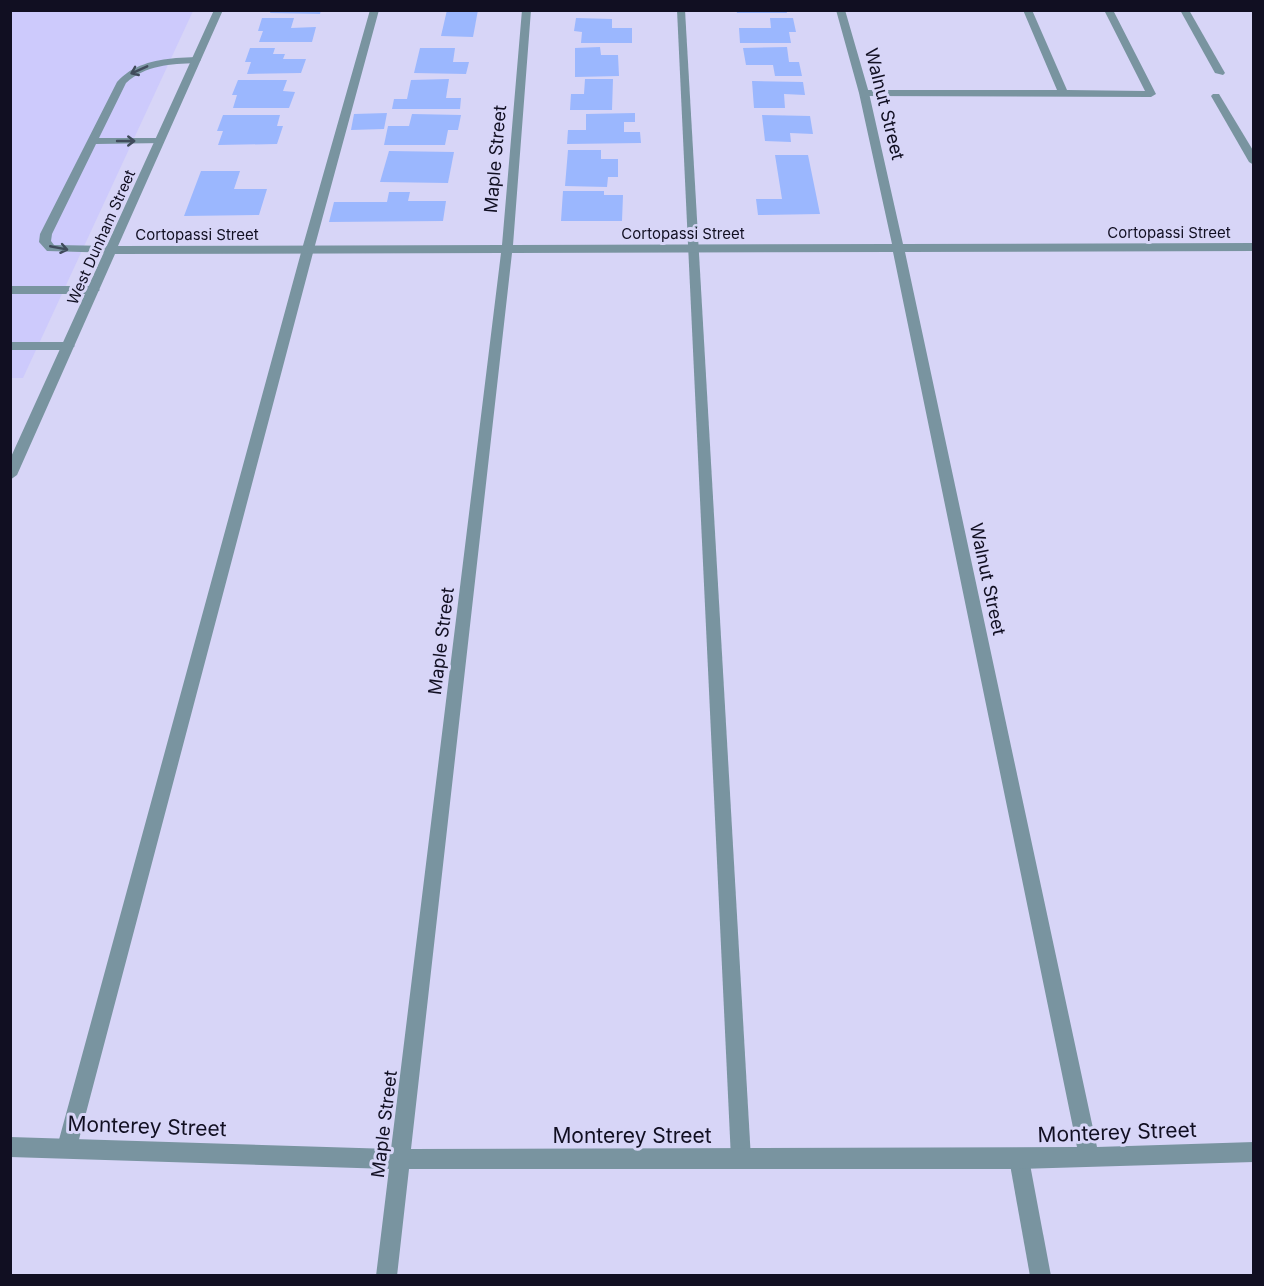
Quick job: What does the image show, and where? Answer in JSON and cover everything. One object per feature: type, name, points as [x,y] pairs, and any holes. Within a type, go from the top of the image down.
[{"type":"street","name":"West Dunham Street","points":[[10,475],[219,10]]},
{"type":"street","points":[[68,1147],[308,249],[375,10]]},
{"type":"street","name":"Maple Street","points":[[386,1275],[507,248],[527,10]]},
{"type":"street","points":[[681,10],[741,1159]]},
{"type":"street","name":"Walnut Street","points":[[840,10],[864,93],[898,247],[1089,1158]]},
{"type":"street","points":[[1027,10],[1063,93]]},
{"type":"street","points":[[864,93],[1151,94],[1108,10]]},
{"type":"street","points":[[1184,10],[1220,73]]},
{"type":"street","points":[[160,141],[91,141],[116,92],[130,74],[155,63],[196,60]]},
{"type":"street","points":[[1216,96],[1254,162]]},
{"type":"street","name":"Cortopassi Street","points":[[91,141],[46,234],[45,242],[51,248],[112,250],[1254,247]]},
{"type":"street","points":[[10,290],[94,290]]},
{"type":"street","points":[[10,346],[69,346]]},
{"type":"street","name":"Monterey Street","points":[[10,1147],[399,1159],[1019,1159],[1254,1152]]},
{"type":"street","points":[[1019,1159],[1041,1275]]},
{"type":"shaded area","points":[[11,11],[193,11],[23,378],[11,378]]},
{"type":"building","points":[[271,10],[321,10],[320,14],[270,13]]},
{"type":"building","points":[[447,10],[478,10],[473,37],[441,36]]},
{"type":"building","points":[[736,10],[786,10],[787,13],[737,13]]},
{"type":"building","points":[[262,18],[294,18],[291,28],[316,27],[312,42],[259,42],[263,31],[258,31]]},
{"type":"building","points":[[576,18],[612,19],[612,28],[632,28],[632,43],[581,43],[582,32],[574,31]]},
{"type":"building","points":[[770,18],[793,18],[796,32],[789,32],[791,43],[740,43],[739,28],[771,28]]},
{"type":"building","points":[[600,47],[601,55],[618,55],[619,76],[575,77],[575,48]]},
{"type":"building","points":[[787,47],[789,62],[799,62],[802,76],[775,76],[773,65],[746,65],[743,48]]},
{"type":"building","points":[[250,48],[275,48],[273,54],[285,54],[283,59],[306,59],[301,73],[247,74],[251,62],[245,62]]},
{"type":"building","points":[[420,48],[455,48],[453,62],[469,62],[466,74],[414,73]]},
{"type":"building","points":[[449,79],[446,98],[461,98],[460,109],[392,109],[394,99],[407,99],[411,80]]},
{"type":"building","points":[[585,79],[613,79],[612,110],[570,110],[571,94],[584,94]]},
{"type":"building","points":[[238,80],[287,80],[283,91],[295,92],[289,108],[233,108],[237,95],[232,95]]},
{"type":"building","points":[[752,81],[803,82],[805,95],[784,94],[785,108],[754,108]]},
{"type":"building","points":[[387,113],[384,129],[351,130],[354,114]]},
{"type":"building","points":[[635,113],[635,122],[624,122],[624,132],[640,132],[641,143],[567,144],[568,130],[586,130],[586,114]]},
{"type":"building","points":[[412,114],[461,115],[458,130],[448,130],[445,145],[384,145],[388,126],[409,126]]},
{"type":"building","points":[[223,115],[280,115],[277,126],[283,126],[277,144],[218,145],[223,131],[217,131]]},
{"type":"building","points":[[762,115],[810,116],[813,134],[790,133],[791,142],[765,141]]},
{"type":"building","points":[[568,150],[601,150],[601,159],[618,159],[618,177],[608,177],[607,187],[565,186]]},
{"type":"building","points":[[389,151],[454,152],[448,183],[380,182]]},
{"type":"building","points":[[775,155],[808,155],[820,214],[758,215],[756,199],[782,199]]},
{"type":"building","points":[[201,171],[240,171],[234,189],[267,189],[259,215],[184,216]]},
{"type":"building","points":[[563,191],[604,191],[604,195],[623,195],[622,221],[561,221]]},
{"type":"building","points":[[389,192],[410,192],[408,201],[446,201],[443,221],[329,222],[334,202],[387,202]]}]
